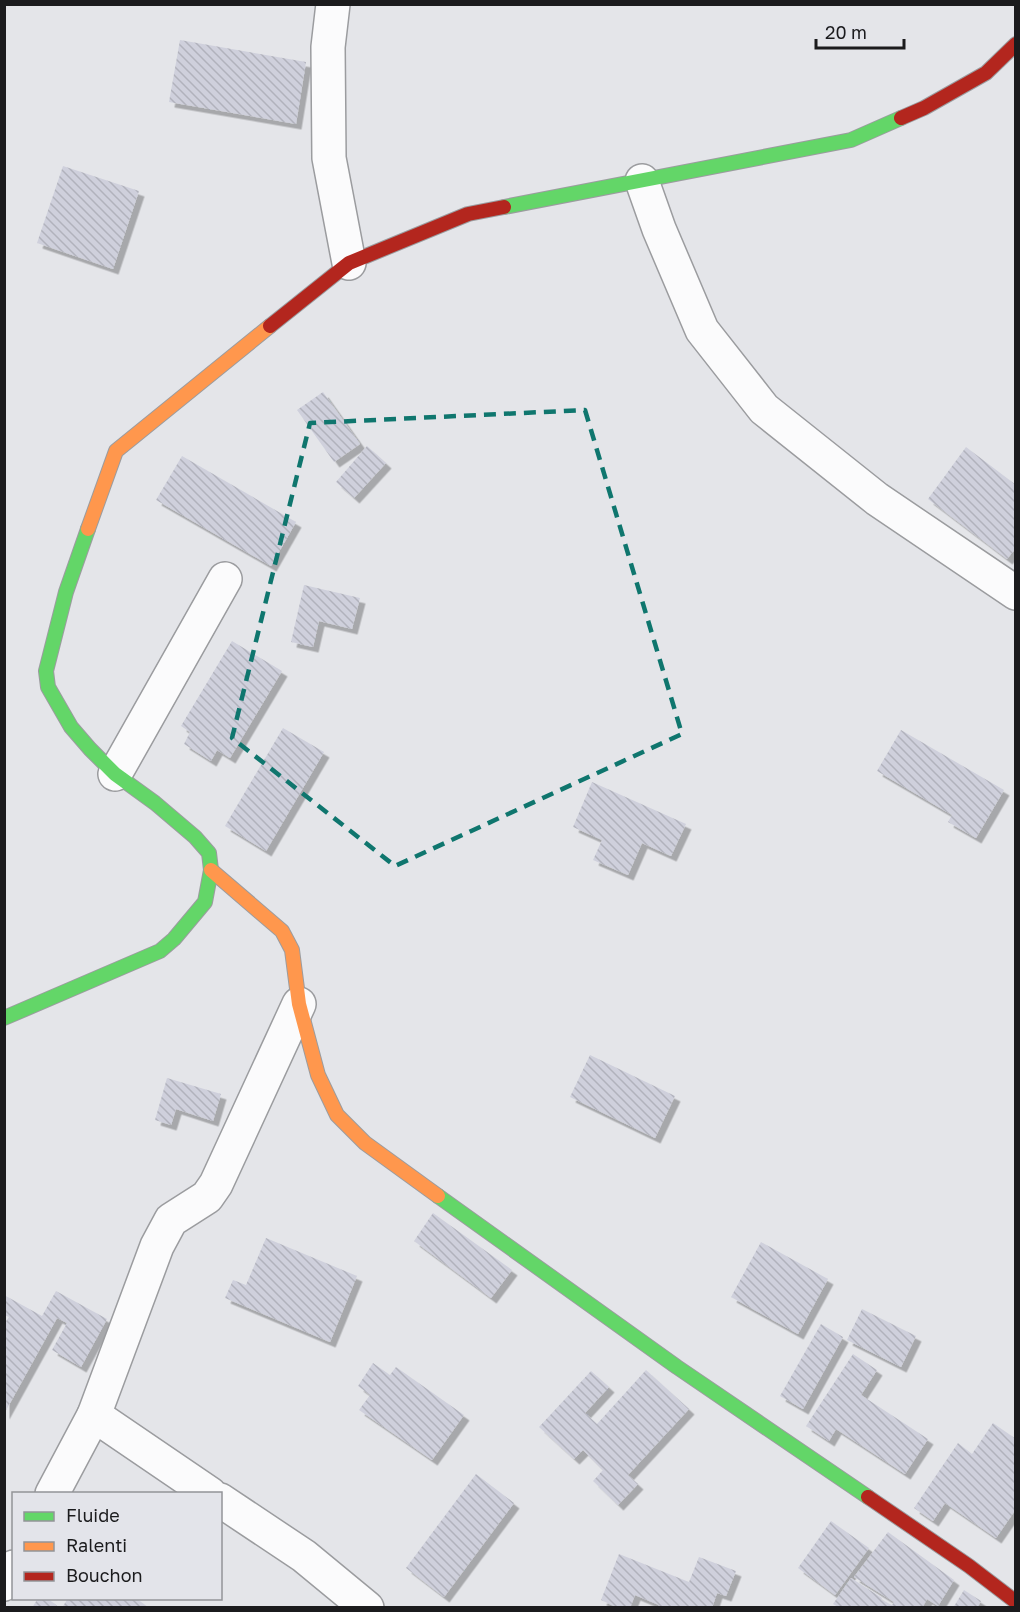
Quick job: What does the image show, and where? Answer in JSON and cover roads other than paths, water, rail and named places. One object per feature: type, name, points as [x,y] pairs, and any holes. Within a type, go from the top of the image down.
[{"type":"street","points":[[333,4],[328,47],[329,158],[349,262]]},
{"type":"street","points":[[4,1018],[160,951],[174,939],[205,902],[211,870],[209,853],[195,837],[155,803],[115,774],[90,749],[71,727],[48,687],[46,671],[66,592],[116,451],[349,262],[468,214],[851,140],[924,108],[986,73],[1016,44]]},
{"type":"street","points":[[642,181],[658,229],[702,330],[764,409],[877,499],[1016,593]]},
{"type":"street","points":[[115,774],[225,579]]},
{"type":"street","points":[[211,870],[282,931],[292,950],[299,1004],[318,1075],[337,1115],[365,1143],[677,1367],[969,1566],[1016,1602]]},
{"type":"street","points":[[53,1492],[94,1415],[158,1246],[171,1220],[207,1197],[216,1184],[299,1004]]},
{"type":"street","points":[[94,1415],[207,1492]]},
{"type":"street","points":[[222,1501],[304,1556],[367,1608]]},
{"type":"street","points":[[4,1584],[12,1570]]}]
